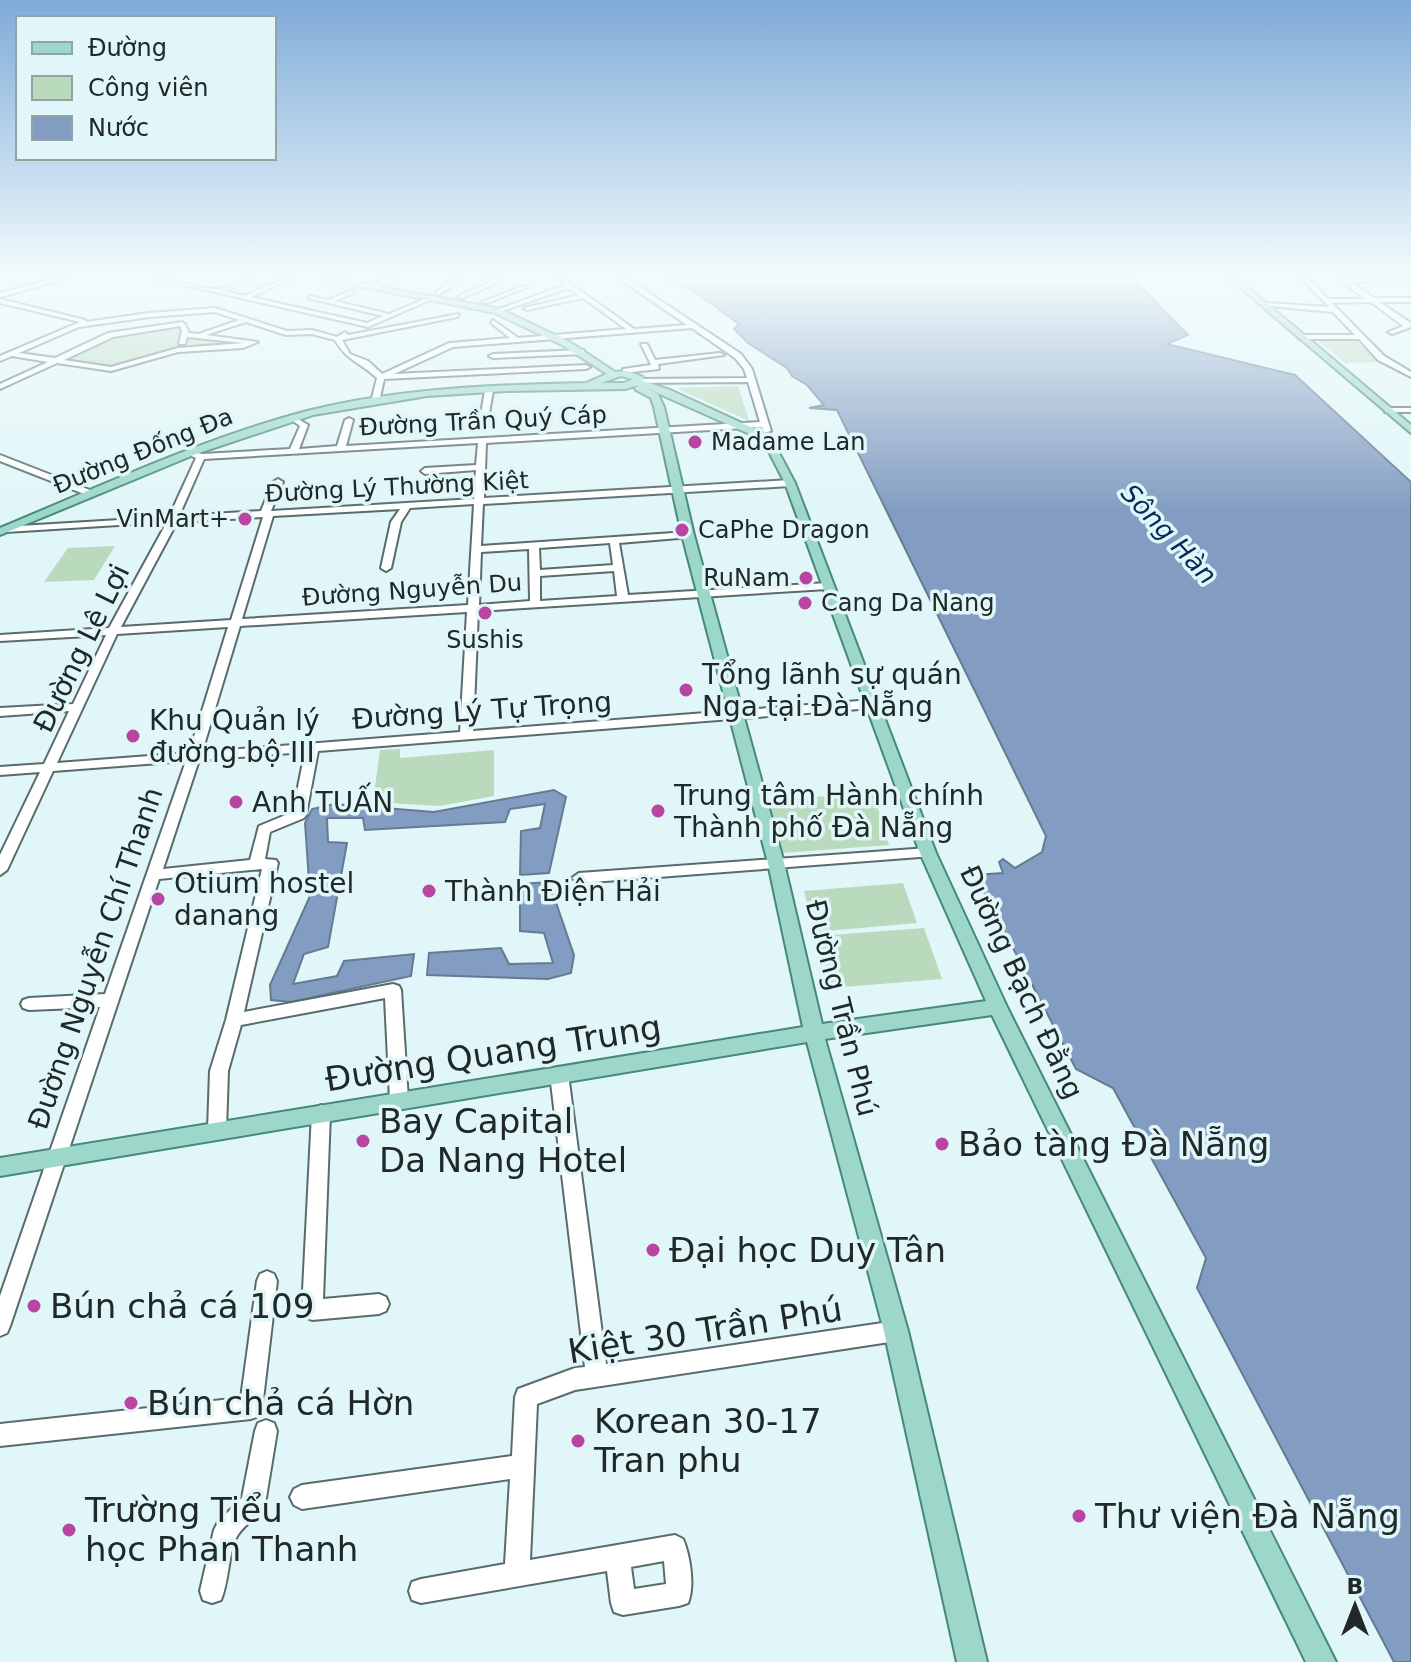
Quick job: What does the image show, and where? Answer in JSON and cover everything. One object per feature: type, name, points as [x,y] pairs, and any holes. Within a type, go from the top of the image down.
[{"type":"main road","points":[[589,357],[609,379],[635,383],[686,401],[767,438]]},
{"type":"main road","points":[[602,357],[637,376],[635,383]]},
{"type":"main road","points":[[1325,357],[1411,430]]},
{"type":"main road","points":[[609,379],[628,372]]},
{"type":"main road","name":"Đường Đống Đa","points":[[3,531],[293,418],[375,402],[589,385],[609,379]]},
{"type":"main road","points":[[635,383],[653,394],[659,407],[686,401]]},
{"type":"main road","name":"Đường Trần Phú","points":[[659,407],[688,535],[776,863],[814,1033],[896,1331],[972,1662]]},
{"type":"main road","name":"Đường Bạch Đằng","points":[[767,438],[790,483],[928,853],[998,1007],[1321,1662]]},
{"type":"main road","name":"Đường Quang Trung","points":[[0,1167],[814,1033],[998,1007]]},
{"type":"street","points":[[29,357],[114,369],[156,357]]},
{"type":"street","points":[[1,393],[69,357]]},
{"type":"street","points":[[349,357],[381,377],[586,367]]},
{"type":"street","points":[[381,377],[424,357]]},
{"type":"street","points":[[650,357],[654,364]]},
{"type":"street","points":[[628,372],[654,364],[688,366],[683,358],[701,357]]},
{"type":"street","points":[[738,357],[751,380],[766,424],[767,438]]},
{"type":"street","points":[[1380,357],[1411,375]]},
{"type":"street","points":[[589,385],[586,362],[593,359]]},
{"type":"street","points":[[529,370],[536,388]]},
{"type":"street","points":[[375,402],[381,377]]},
{"type":"street","points":[[635,383],[751,380]]},
{"type":"street","points":[[484,419],[489,391]]},
{"type":"street","points":[[1388,410],[1411,410]]},
{"type":"street","points":[[293,418],[304,425],[293,452]]},
{"type":"street","points":[[341,449],[349,420]]},
{"type":"street","name":"Đường Trần Quý Cáp","points":[[196,455],[664,432],[766,424]]},
{"type":"street","points":[[466,736],[482,441]]},
{"type":"street","name":"Đường Lê Lợi","points":[[0,870],[113,631],[173,520],[196,455]]},
{"type":"street","points":[[2,460],[92,494]]},
{"type":"street","points":[[425,471],[480,467]]},
{"type":"street","name":"Đường Nguyễn Chí Thanh","points":[[0,1326],[194,756],[278,482]]},
{"type":"street","name":"Đường Lý Thường Kiệt","points":[[3,531],[790,483]]},
{"type":"street","points":[[386,568],[396,522],[406,507]]},
{"type":"street","points":[[478,549],[688,535]]},
{"type":"street","points":[[614,540],[623,598]]},
{"type":"street","points":[[534,545],[535,604]]},
{"type":"street","points":[[535,573],[618,568]]},
{"type":"street","name":"Đường Nguyễn Du","points":[[0,638],[827,586]]},
{"type":"street","name":"Đường Lý Tự Trọng","points":[[0,771],[872,704]]},
{"type":"street","points":[[0,712],[77,707]]},
{"type":"street","points":[[257,863],[264,829],[299,815],[312,747]]},
{"type":"street","points":[[579,878],[928,853]]},
{"type":"street","points":[[153,875],[272,864],[219,1071],[217,1130]]},
{"type":"street","points":[[234,1020],[393,990],[399,1100]]},
{"type":"street","points":[[29,1004],[111,1000]]},
{"type":"street","points":[[559,1074],[597,1377]]},
{"type":"street","points":[[321,1113],[312,1310],[379,1304]]},
{"type":"street","points":[[0,1435],[251,1408],[267,1281]]},
{"type":"street","name":"Kiệt 30 Trần Phú","points":[[521,1466],[526,1397],[575,1379],[896,1331]]},
{"type":"street","points":[[212,1591],[226,1530],[253,1504],[266,1431]]},
{"type":"street","points":[[302,1497],[521,1466],[517,1573]]},
{"type":"street","points":[[421,1591],[618,1556]]},
{"type":"green space","points":[[68,357],[156,357],[119,368],[59,361]]},
{"type":"green space","points":[[1337,357],[1374,357],[1380,362],[1345,363]]},
{"type":"green space","points":[[738,386],[749,421],[678,389],[679,388]]},
{"type":"green space","points":[[115,546],[94,580],[44,582],[68,548]]},
{"type":"green space","points":[[400,749],[400,758],[494,750],[494,796],[440,806],[373,802],[380,750]]},
{"type":"green space","points":[[873,793],[889,845],[782,853],[769,800]]},
{"type":"green space","points":[[903,883],[917,923],[815,932],[804,891]]},
{"type":"green space","points":[[924,928],[942,979],[831,988],[818,936]]},
{"type":"water","name":"Sông Hàn","points":[[769,357],[1219,357],[1295,375],[1411,482],[1411,1662],[1394,1662],[1197,1288],[1206,1258],[1113,1088],[1076,1069],[975,875],[1003,873],[999,862],[1003,859],[1015,868],[1042,852],[1046,836],[837,410],[809,408],[824,405],[787,368]]},
{"type":"water","points":[[554,790],[566,797],[549,873],[520,875],[521,831],[540,828],[545,804],[510,809],[505,822],[365,830],[363,818],[327,818],[328,842],[347,843],[328,947],[304,954],[293,984],[337,976],[344,961],[414,954],[411,976],[291,1002],[271,1000],[270,985],[310,896],[305,823],[312,809],[334,804],[434,812]]},
{"type":"water","points":[[549,882],[574,955],[571,973],[548,979],[427,975],[429,953],[501,948],[509,964],[553,963],[544,933],[520,931],[520,884]]},
{"type":"place","name":"Madame Lan","points":[[695,442]]},
{"type":"place","name":"VinMart+","points":[[245,519]]},
{"type":"place","name":"CaPhe Dragon","points":[[682,530]]},
{"type":"place","name":"RuNam","points":[[806,578]]},
{"type":"place","name":"Cang Da Nang","points":[[805,603]]},
{"type":"place","name":"Sushis","points":[[485,613]]},
{"type":"place","name":"Tổng lãnh sự quán Nga tại Đà Nẵng","points":[[686,690]]},
{"type":"place","name":"Khu Quản lý đường bộ III","points":[[133,736]]},
{"type":"place","name":"Anh TUẤN","points":[[236,802]]},
{"type":"place","name":"Trung tâm Hành chính Thành phố Đà Nẵng","points":[[658,811]]},
{"type":"place","name":"Thành Điện Hải","points":[[429,891]]},
{"type":"place","name":"Otium hostel danang","points":[[158,899]]},
{"type":"place","name":"Bay Capital Da Nang Hotel","points":[[363,1141]]},
{"type":"place","name":"Bảo tàng Đà Nẵng","points":[[942,1144]]},
{"type":"place","name":"Đại học Duy Tân","points":[[653,1250]]},
{"type":"place","name":"Bún chả cá 109","points":[[34,1306]]},
{"type":"place","name":"Bún chả cá Hờn","points":[[131,1403]]},
{"type":"place","name":"Korean 30-17 Tran phu","points":[[578,1441]]},
{"type":"place","name":"Thư viện Đà Nẵng","points":[[1079,1516]]},
{"type":"place","name":"Trường Tiểu học Phan Thanh","points":[[69,1530]]}]
